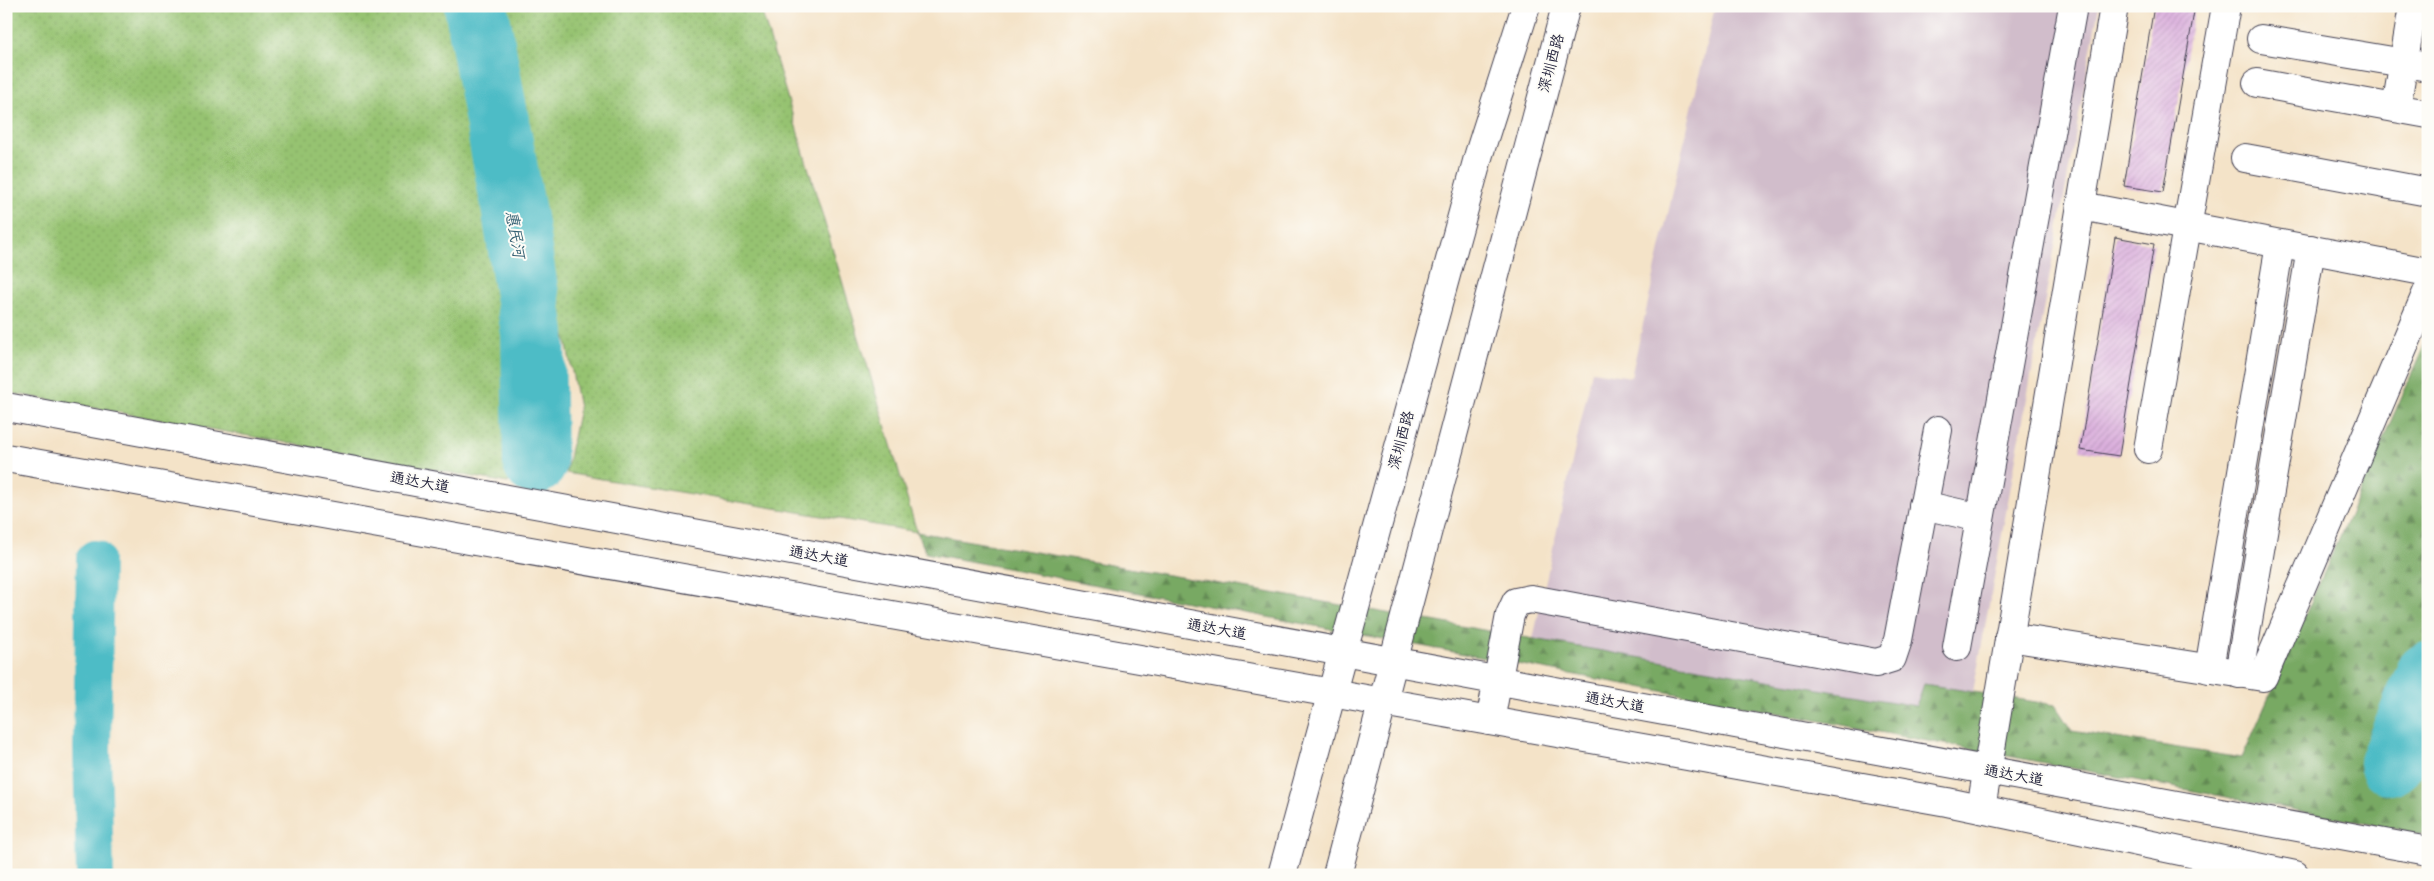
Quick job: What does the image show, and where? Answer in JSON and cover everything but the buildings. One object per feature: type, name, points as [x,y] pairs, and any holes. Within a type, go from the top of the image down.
[{"type":"main road","name":"深圳西路","points":[[1282,875],[1479,154],[1526,6]]},
{"type":"main road","name":"深圳西路","points":[[1337,875],[1566,6]]},
{"type":"main road","points":[[1957,648],[2073,6]]},
{"type":"main road","points":[[1981,809],[2114,6]]},
{"type":"main road","points":[[2148,449],[2226,6]]},
{"type":"main road","points":[[2396,108],[2416,66],[2413,6]]},
{"type":"main road","points":[[2261,39],[2416,66]]},
{"type":"main road","points":[[2257,83],[2428,114]]},
{"type":"main road","points":[[2245,158],[2428,192]]},
{"type":"main road","points":[[2081,206],[2428,272]]},
{"type":"main road","points":[[2209,669],[2280,244]]},
{"type":"main road","points":[[2239,674],[2311,250]]},
{"type":"main road","points":[[2009,637],[2263,678],[2428,290]]},
{"type":"main road","name":"通达大道","points":[[6,407],[2428,851]]},
{"type":"main road","points":[[1490,721],[1510,615],[1516,602],[1531,599],[1876,663],[1892,658],[1898,640],[1938,430]]},
{"type":"main road","points":[[6,458],[1981,809],[2295,875]]},
{"type":"main road","points":[[1923,505],[1980,518]]},
{"type":"shaded area","points":[[1715,6],[2099,6],[1973,692],[1924,684],[1916,706],[1533,639],[1592,371],[1631,377]]},
{"type":"green space","points":[[6,6],[458,6],[501,242],[520,460],[508,483],[6,392]]},
{"type":"green space","points":[[502,6],[760,6],[917,532],[566,473],[579,408]]},
{"type":"green space","points":[[2428,337],[2428,835],[926,553],[917,532],[1916,706],[1924,684],[2055,705],[2072,731],[2242,758]]},
{"type":"waterway","name":"惠民河","points":[[476,6],[515,218],[533,333],[535,463]]},
{"type":"waterway","points":[[95,559],[92,749],[95,875]]},
{"type":"waterway","points":[[2391,763],[2428,674]]}]
